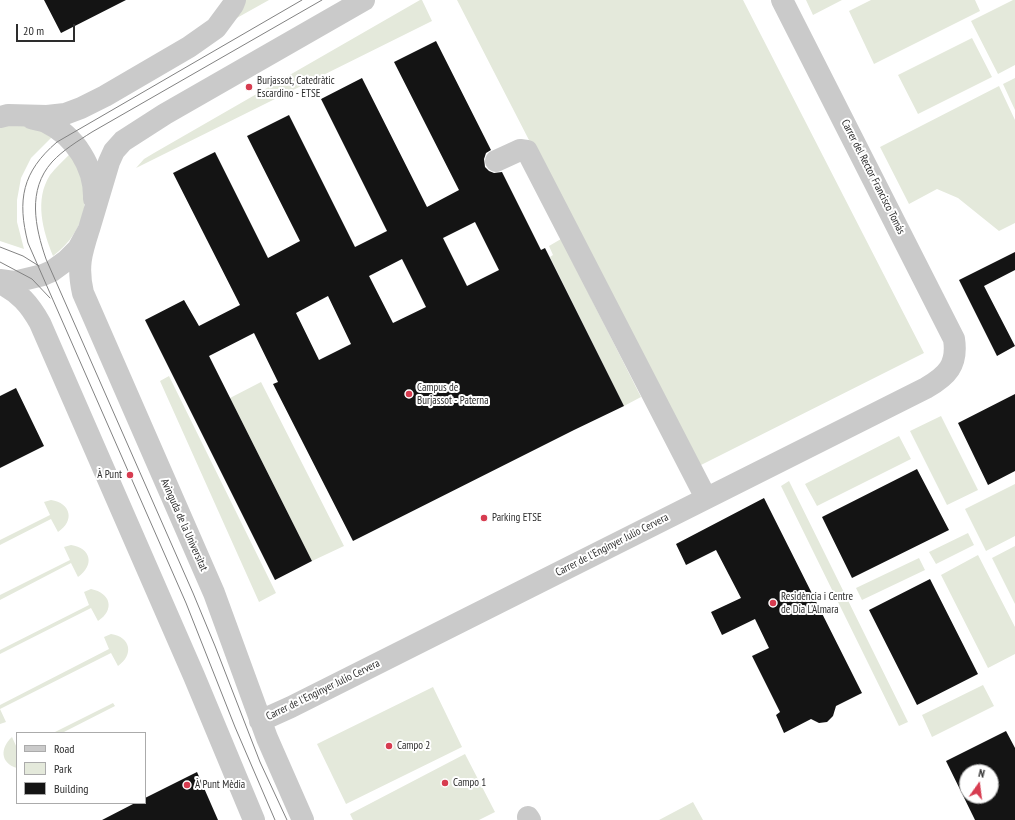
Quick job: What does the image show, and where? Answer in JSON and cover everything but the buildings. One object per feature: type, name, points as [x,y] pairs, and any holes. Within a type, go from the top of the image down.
[{"type":"street","points":[[8,112],[65,114],[81,108],[105,96],[189,47],[216,28],[236,0]]},
{"type":"street","points":[[0,282],[14,282],[52,271],[67,260],[78,249],[92,219],[109,162],[114,151],[123,141],[165,114],[364,0]]},
{"type":"street","name":"Carrer del Rector Francisco Tomás","points":[[782,0],[947,322],[954,338],[956,348],[954,357]]},
{"type":"street","points":[[8,112],[46,123],[66,136],[77,147],[88,166],[94,186],[92,219]]},
{"type":"street","points":[[496,161],[520,150],[527,151],[706,498]]},
{"type":"street","name":"Avinguda de la Universitat","points":[[92,219],[80,262],[79,277],[82,293],[214,593],[260,721],[303,820]]},
{"type":"street","points":[[0,282],[20,296],[32,309],[40,323],[194,676],[254,820]]},
{"type":"street","name":"Carrer de l'Enginyer Julio Cervera","points":[[260,721],[291,707],[926,388],[946,374],[954,357]]},
{"type":"green space","points":[[243,0],[269,0],[235,19]]},
{"type":"green space","points":[[422,0],[432,21],[136,168],[144,159],[154,153]]},
{"type":"green space","points":[[457,0],[743,0],[924,353],[697,467]]},
{"type":"green space","points":[[806,0],[842,0],[813,15]]},
{"type":"green space","points":[[871,0],[975,0],[980,11],[874,64],[849,11]]},
{"type":"green space","points":[[1015,0],[1015,65],[998,74],[971,21]]},
{"type":"green space","points":[[972,38],[992,77],[918,114],[898,75]]},
{"type":"green space","points":[[1015,78],[1015,110],[1003,84]]},
{"type":"green space","points":[[999,86],[1015,120],[1015,223],[999,231],[958,198],[937,189],[909,204],[880,147]]},
{"type":"green space","points":[[29,124],[54,135],[31,158],[21,178],[17,200],[17,222],[24,249],[0,241],[0,125]]},
{"type":"green space","points":[[71,153],[79,166],[84,180],[84,208],[80,222],[74,234],[65,246],[53,256],[43,226],[41,205],[42,195],[50,175]]},
{"type":"green space","points":[[561,239],[641,397],[624,406],[550,257],[553,255],[549,246]]},
{"type":"green space","points":[[169,376],[276,593],[259,602],[160,381]]},
{"type":"green space","points":[[261,382],[344,546],[312,561],[230,398]]},
{"type":"green space","points":[[941,416],[978,490],[947,505],[910,431]]},
{"type":"green space","points":[[899,436],[911,459],[817,506],[805,484]]},
{"type":"green space","points":[[789,481],[908,722],[899,726],[781,486]]},
{"type":"green space","points":[[1015,484],[1015,536],[986,551],[965,509]]},
{"type":"green space","points":[[51,500],[63,505],[68,513],[69,518],[63,528],[58,532],[51,519],[0,545],[0,540],[50,515],[44,502]]},
{"type":"green space","points":[[968,533],[974,545],[936,564],[929,552]]},
{"type":"green space","points":[[71,545],[83,550],[86,553],[89,562],[87,567],[78,577],[71,563],[0,600],[0,595],[70,560],[64,547]]},
{"type":"green space","points":[[1015,546],[1015,604],[992,558]]},
{"type":"green space","points":[[978,555],[1015,627],[1015,654],[988,668],[941,575]]},
{"type":"green space","points":[[919,558],[925,570],[862,600],[856,588]]},
{"type":"green space","points":[[91,589],[103,594],[108,602],[109,607],[107,612],[98,621],[91,608],[0,654],[0,650],[89,605],[84,592]]},
{"type":"green space","points":[[111,634],[123,639],[126,643],[128,652],[123,662],[118,666],[111,653],[0,709],[0,705],[109,649],[104,637]]},
{"type":"green space","points":[[983,685],[994,706],[932,737],[922,715]]},
{"type":"green space","name":"Campo 2","points":[[433,687],[462,747],[346,804],[317,744]]},
{"type":"green space","points":[[113,703],[115,706],[64,732],[55,732]]},
{"type":"green space","points":[[0,709],[6,722],[0,724]]},
{"type":"green space","points":[[12,737],[16,746],[16,768],[7,763],[5,759],[4,750],[8,741]]},
{"type":"green space","name":"Campo 1","points":[[465,754],[495,812],[479,820],[353,820],[350,814]]},
{"type":"green space","points":[[693,802],[703,820],[659,820]]},
{"type":"tram line","points":[[275,820],[235,727],[186,603],[28,243],[23,213],[23,200],[25,188],[36,164],[57,142],[302,0]]},
{"type":"tram line","points":[[287,820],[260,762],[193,593],[46,259],[36,222],[36,197],[39,184],[44,173],[52,162],[71,146],[92,132],[322,0]]},
{"type":"tram line","points":[[0,247],[23,256],[39,266]]},
{"type":"tram line","points":[[0,262],[32,279],[50,298]]},
{"type":"place","name":"Burjassot, Catedràtic Escardino - ETSE","points":[[249,87]]},
{"type":"place","name":"Campus de Burjassot - Paterna","points":[[409,394]]},
{"type":"place","name":"À Punt","points":[[130,475]]},
{"type":"place","name":"Parking ETSE","points":[[484,518]]},
{"type":"place","name":"Residència i Centre de Dia L'Almara","points":[[773,603]]},
{"type":"place","name":"Campo 2","points":[[389,746]]},
{"type":"place","name":"Campo 1","points":[[445,783]]},
{"type":"place","name":"À Punt Mèdia","points":[[187,785]]}]
